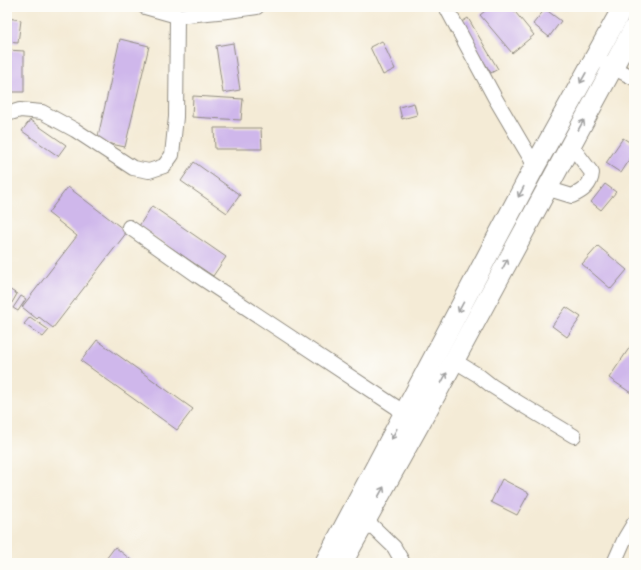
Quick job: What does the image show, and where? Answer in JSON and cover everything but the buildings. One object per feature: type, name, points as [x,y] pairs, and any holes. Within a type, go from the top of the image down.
[{"type":"highway","points":[[325,563],[535,166],[623,7]]},
{"type":"highway","points":[[342,563],[634,28]]},
{"type":"street","points":[[145,7],[177,16],[228,12],[257,7]]},
{"type":"street","points":[[446,7],[495,98],[535,166]]},
{"type":"street","points":[[7,114],[20,110],[42,112],[75,130],[133,168],[149,171],[164,166],[172,154],[175,124],[177,16]]},
{"type":"street","points":[[595,57],[634,78]]},
{"type":"street","points":[[546,188],[572,196],[580,192],[591,181],[592,173],[570,144]]},
{"type":"street","points":[[129,227],[197,275],[405,413]]},
{"type":"street","points":[[453,360],[478,375],[518,403],[574,436]]},
{"type":"street","points":[[366,520],[394,547],[402,561],[401,563]]},
{"type":"street","points":[[614,563],[625,538],[634,523]]}]
